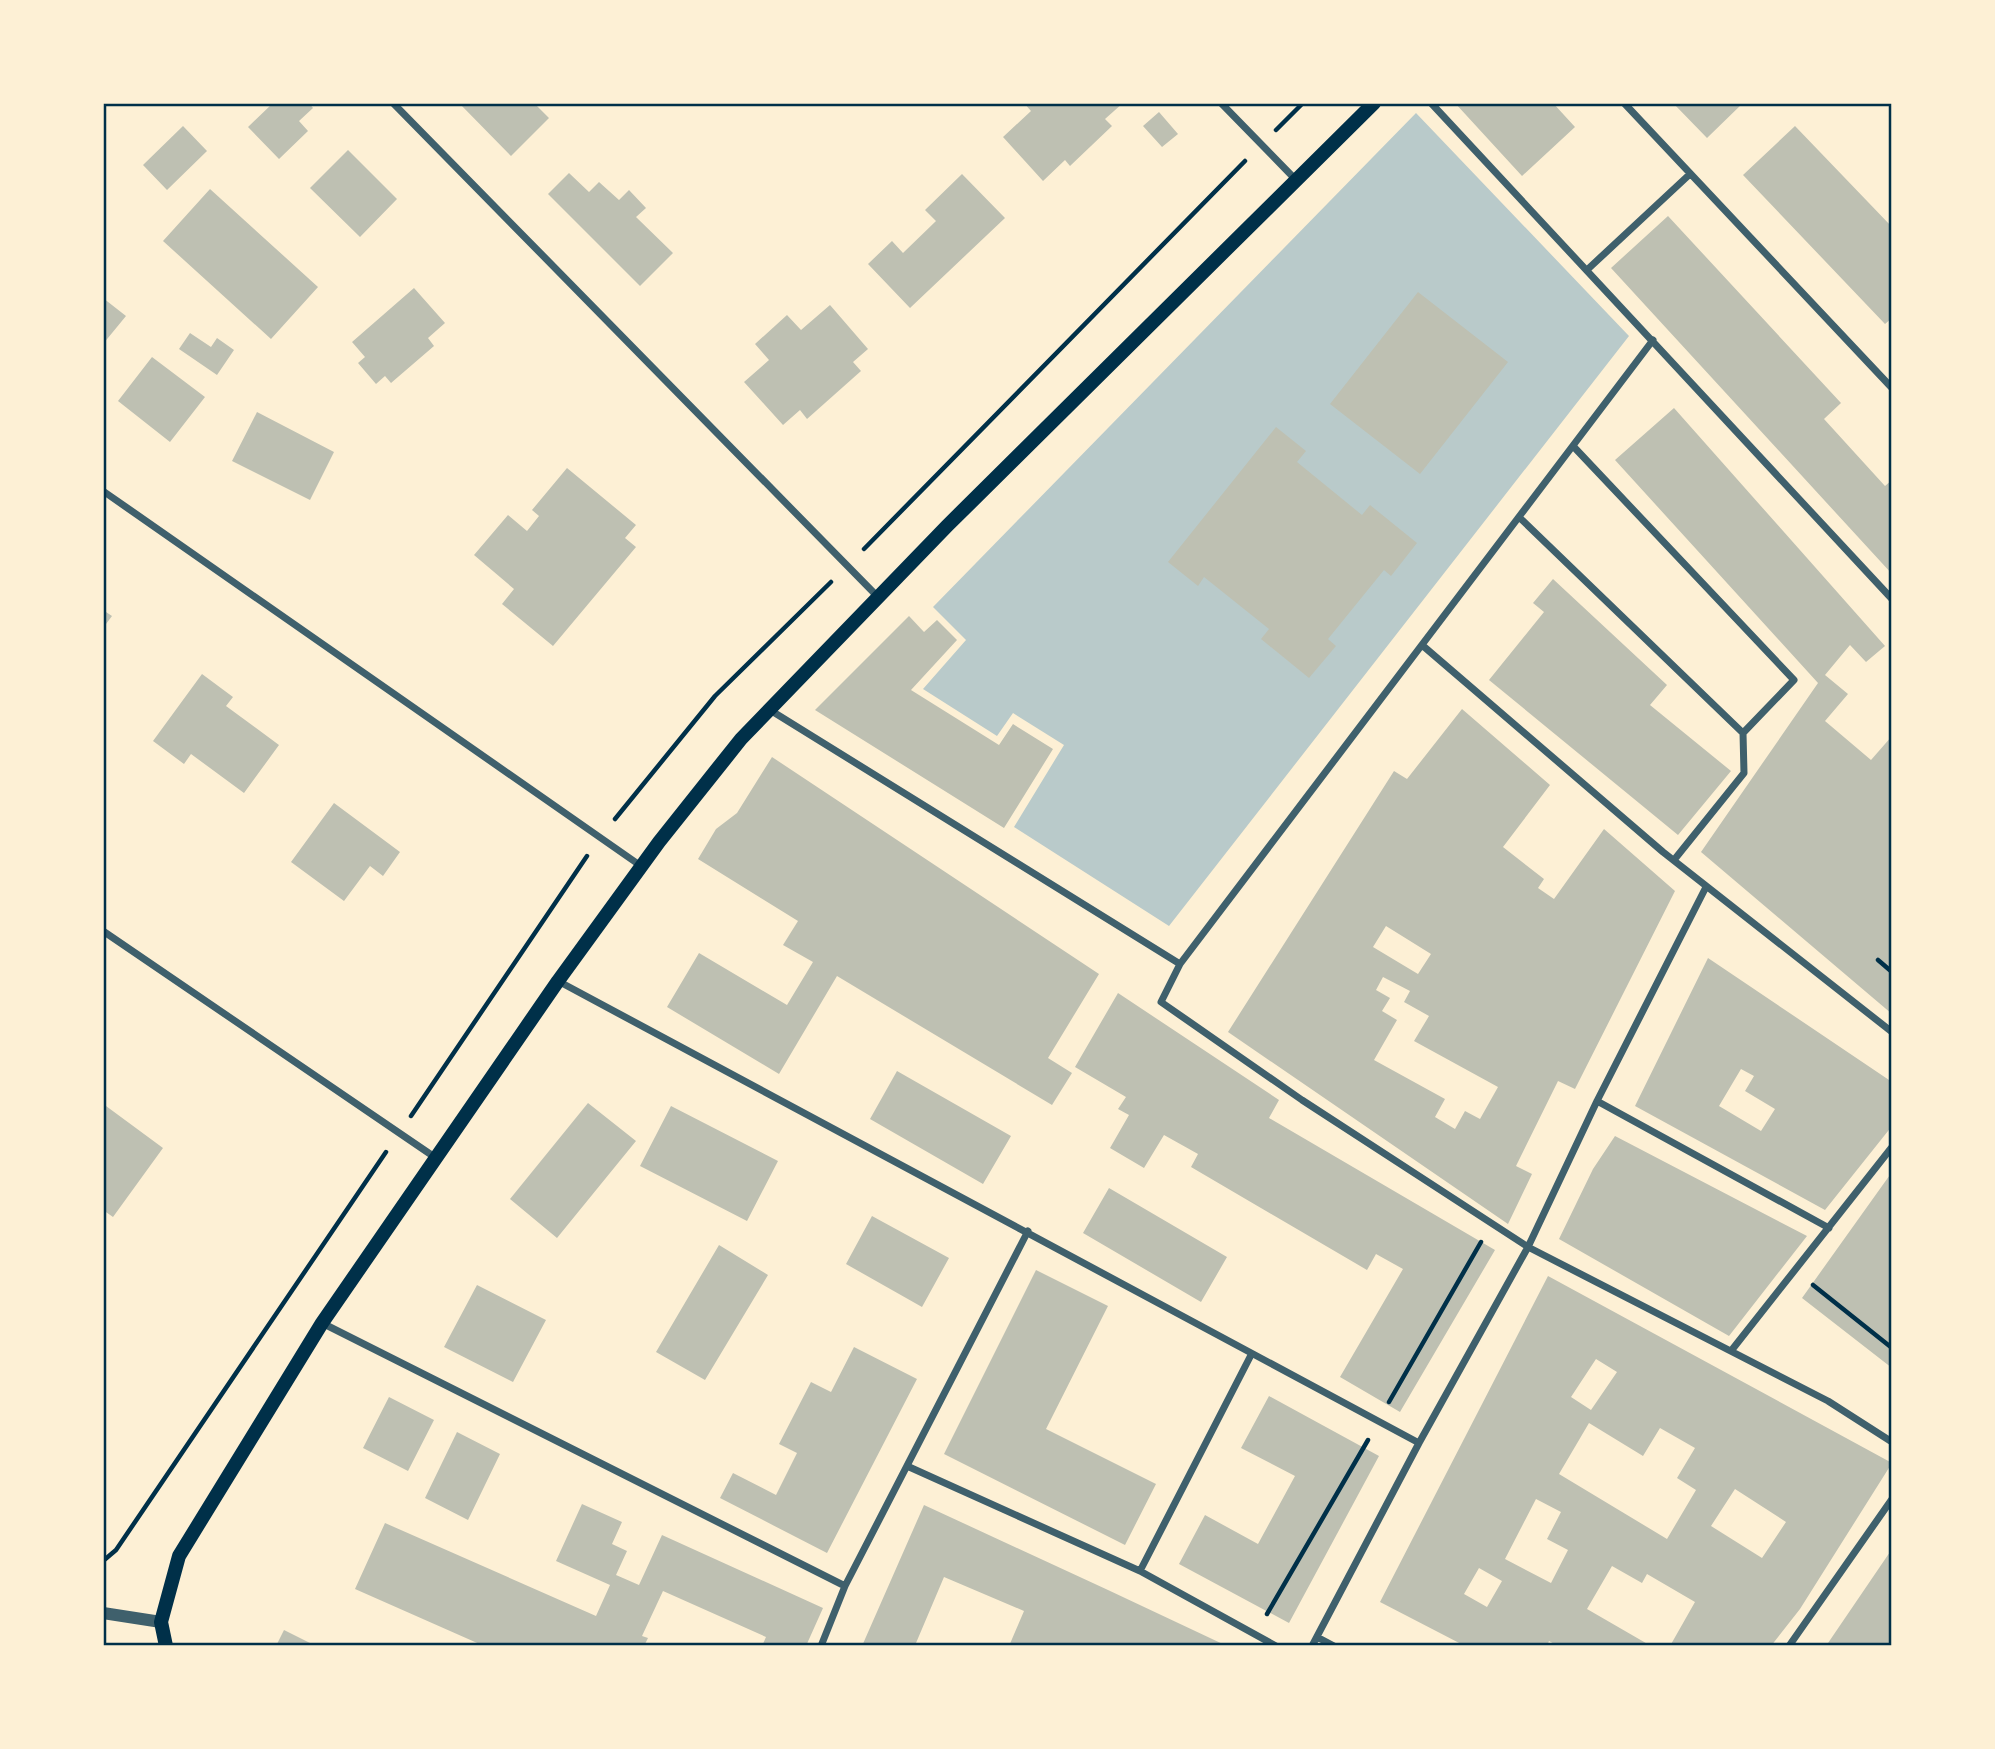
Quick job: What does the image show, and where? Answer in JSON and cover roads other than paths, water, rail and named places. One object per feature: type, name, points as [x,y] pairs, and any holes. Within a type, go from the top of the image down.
[{"type":"main road","points":[[166,1646],[161,1622],[179,1556],[322,1323],[558,981],[641,866],[741,739],[878,597],[1374,103]]},
{"type":"street","points":[[393,103],[878,597]]},
{"type":"street","points":[[1221,103],[1297,181]]},
{"type":"street","points":[[1431,103],[1892,598]]},
{"type":"street","points":[[1624,103],[1892,388]]},
{"type":"street","points":[[1588,269],[1690,174]]},
{"type":"street","points":[[1653,340],[1180,964],[1161,1002],[1302,1100],[1528,1247],[1828,1401],[1892,1441]]},
{"type":"street","points":[[1573,446],[1794,680],[1743,733]]},
{"type":"street","points":[[103,491],[641,866]]},
{"type":"street","points":[[1519,517],[1743,733],[1744,773],[1674,860]]},
{"type":"street","points":[[1422,645],[1706,887],[1892,1032]]},
{"type":"street","points":[[770,710],[1180,964]]},
{"type":"street","points":[[1311,1646],[1419,1443],[1528,1247],[1597,1101],[1706,887]]},
{"type":"street","points":[[103,931],[436,1157]]},
{"type":"street","points":[[558,981],[1419,1443]]},
{"type":"street","points":[[1597,1101],[1829,1228]]},
{"type":"street","points":[[1731,1350],[1892,1147]]},
{"type":"street","points":[[821,1646],[845,1586],[1028,1231]]},
{"type":"street","points":[[322,1323],[845,1586]]},
{"type":"street","points":[[1140,1571],[1251,1355]]},
{"type":"street","points":[[907,1466],[1140,1571],[1276,1646]]},
{"type":"street","points":[[1789,1646],[1892,1499]]},
{"type":"street","points":[[103,1614],[161,1622]]},
{"type":"street","points":[[1317,1637],[1334,1646]]}]
